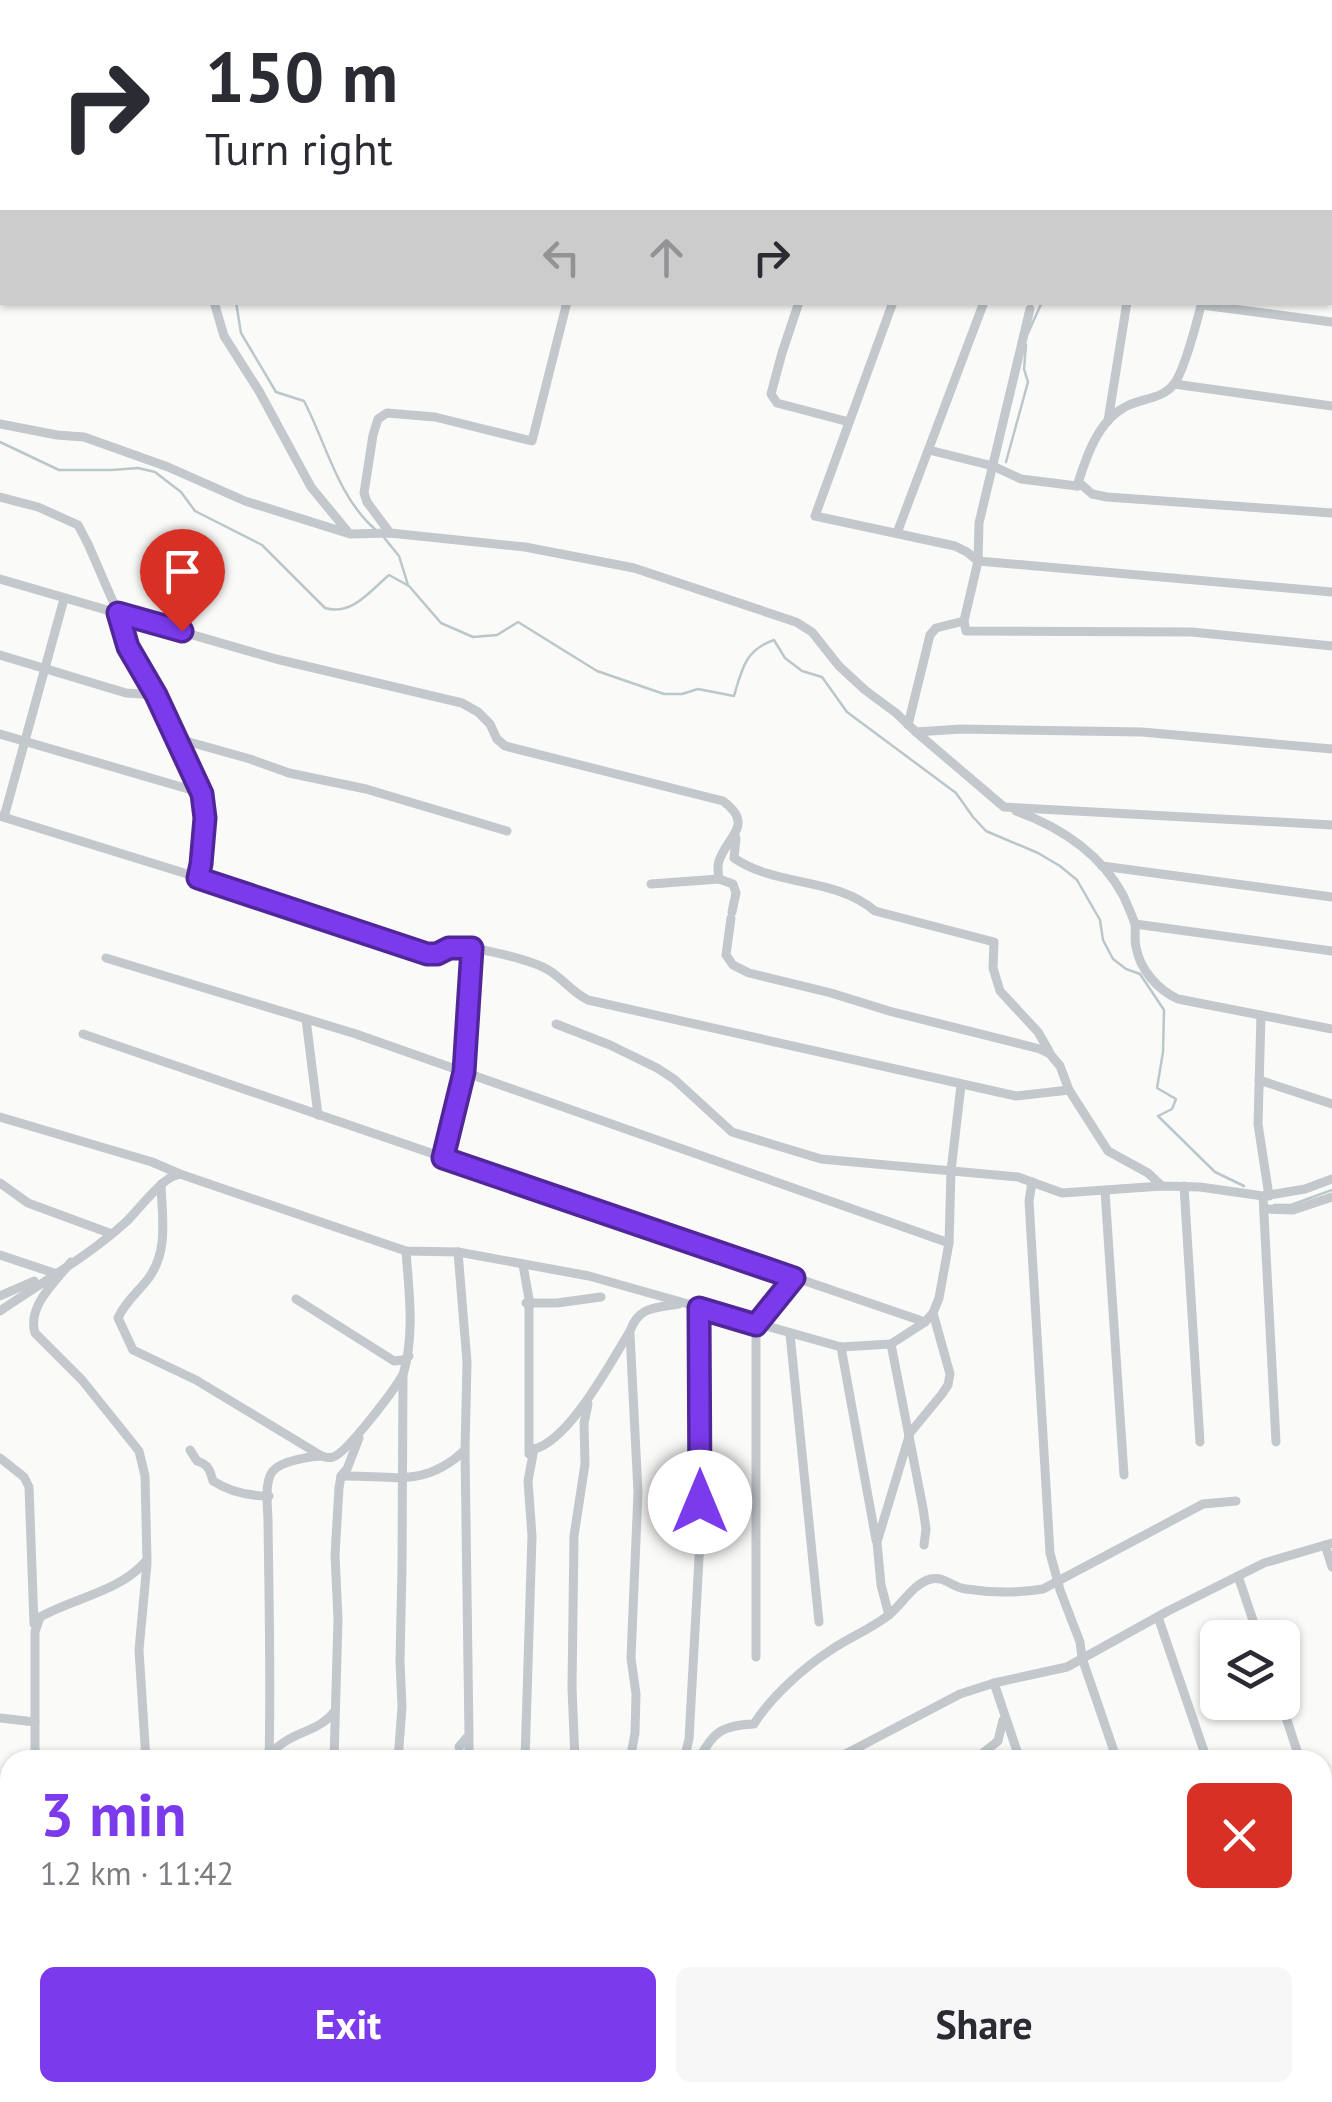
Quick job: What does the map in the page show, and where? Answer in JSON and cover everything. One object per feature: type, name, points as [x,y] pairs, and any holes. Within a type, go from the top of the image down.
[{"type":"street","points":[[215,305],[224,336],[260,390],[312,487],[350,534]]},
{"type":"street","points":[[390,534],[364,493],[378,419],[387,413],[435,417],[532,442],[566,305]]},
{"type":"street","points":[[798,305],[771,394],[777,403],[849,422]]},
{"type":"street","points":[[892,305],[815,516],[956,546],[978,561],[1332,592]]},
{"type":"street","points":[[897,534],[983,305]]},
{"type":"street","points":[[1108,421],[1127,305]]},
{"type":"street","points":[[1077,486],[1090,451],[1108,421],[1125,406],[1156,397],[1174,384],[1202,305]]},
{"type":"street","points":[[1209,305],[1332,322]]},
{"type":"street","points":[[1030,310],[979,523],[978,561],[964,621],[966,632],[1192,632],[1332,646]]},
{"type":"street","points":[[1174,384],[1332,406]]},
{"type":"street","points":[[0,424],[84,437],[168,467],[245,502],[350,534],[526,547],[634,568],[796,622],[812,632],[839,666],[865,690],[1004,807],[1044,821],[1082,846],[1121,892],[1135,924],[1136,949],[1145,970],[1166,994],[1332,1029]]},
{"type":"street","points":[[928,450],[993,466],[1021,478],[1082,485],[1092,494],[1107,497],[1332,513]]},
{"type":"street","points":[[0,498],[38,507],[78,525],[118,613],[128,647],[156,695],[202,794],[205,818],[198,878]]},
{"type":"street","points":[[0,580],[276,658],[462,704],[478,712],[504,746],[723,801],[734,809],[738,819],[734,858],[751,870],[834,890],[863,900],[876,911],[994,942],[993,968],[1000,991],[1038,1032],[1108,1151],[1148,1173],[1162,1186]]},
{"type":"street","points":[[64,599],[2,817],[427,954],[449,948],[472,948],[536,964],[588,1000],[1016,1096],[1069,1090]]},
{"type":"street","points":[[912,728],[930,635],[936,628],[964,621]]},
{"type":"street","points":[[0,655],[126,692],[156,695]]},
{"type":"street","points":[[912,728],[1142,732],[1332,749]]},
{"type":"street","points":[[0,734],[202,794]]},
{"type":"street","points":[[175,738],[507,831]]},
{"type":"street","points":[[1004,807],[1332,825]]},
{"type":"street","points":[[718,878],[720,859],[736,835]]},
{"type":"street","points":[[1100,865],[1332,897]]},
{"type":"street","points":[[651,884],[718,878],[733,884],[736,893],[726,955],[733,964],[749,972],[1050,1054]]},
{"type":"street","points":[[1135,924],[1332,951]]},
{"type":"street","points":[[443,1158],[464,1072],[472,948]]},
{"type":"street","points":[[106,958],[464,1072],[950,1244]]},
{"type":"street","points":[[1261,1015],[1258,1124],[1266,1196],[1276,1442]]},
{"type":"street","points":[[306,1019],[318,1115]]},
{"type":"street","points":[[556,1024],[657,1068],[732,1132],[821,1159],[1018,1178],[1062,1193],[1184,1186],[1266,1196],[1332,1179]]},
{"type":"street","points":[[83,1034],[794,1278],[929,1317]]},
{"type":"street","points":[[1258,1080],[1332,1104]]},
{"type":"street","points":[[0,1118],[152,1162],[406,1251],[458,1252],[589,1276],[840,1347],[891,1344],[929,1317],[939,1298],[950,1244],[950,1171],[961,1084]]},
{"type":"street","points":[[0,1311],[112,1234],[169,1176],[180,1174]]},
{"type":"street","points":[[1032,1182],[1028,1201],[1050,1552],[1114,1750]]},
{"type":"street","points":[[0,1183],[28,1203],[112,1234]]},
{"type":"street","points":[[161,1184],[159,1263],[124,1304],[118,1318],[134,1350],[196,1380],[326,1457],[344,1472],[403,1479],[418,1477],[450,1465],[465,1450]]},
{"type":"street","points":[[1184,1186],[1200,1442]]},
{"type":"street","points":[[1105,1192],[1124,1475]]},
{"type":"street","points":[[1264,1209],[1293,1210],[1332,1197]]},
{"type":"street","points":[[399,1750],[403,1375],[411,1313],[406,1251]]},
{"type":"street","points":[[458,1252],[467,1362],[469,1750]]},
{"type":"street","points":[[0,1255],[52,1273]]},
{"type":"street","points":[[71,1262],[39,1303],[32,1324],[35,1334],[82,1380],[139,1451],[144,1476],[147,1560],[139,1650],[145,1750]]},
{"type":"street","points":[[524,1265],[532,1536],[526,1750]]},
{"type":"street","points":[[0,1296],[52,1273]]},
{"type":"street","points":[[756,1658],[756,1325],[794,1278]]},
{"type":"street","points":[[526,1303],[601,1296]]},
{"type":"street","points":[[296,1300],[394,1361],[408,1356]]},
{"type":"street","points":[[575,1750],[574,1536],[585,1464],[584,1423],[588,1406],[635,1318],[646,1310],[682,1303]]},
{"type":"street","points":[[686,1750],[699,1558],[699,1308]]},
{"type":"street","points":[[877,1542],[910,1433],[948,1385],[947,1358],[929,1317]]},
{"type":"street","points":[[630,1332],[638,1492],[632,1750]]},
{"type":"street","points":[[790,1334],[819,1622]]},
{"type":"street","points":[[891,1344],[926,1529],[924,1545]]},
{"type":"street","points":[[840,1347],[889,1616]]},
{"type":"street","points":[[270,1750],[268,1482],[275,1468],[342,1453],[392,1394],[403,1375]]},
{"type":"street","points":[[529,1467],[534,1449],[543,1447],[564,1428],[596,1388]]},
{"type":"street","points":[[334,1750],[338,1620],[335,1555],[344,1472],[363,1427]]},
{"type":"street","points":[[190,1450],[223,1488],[251,1496],[269,1496]]},
{"type":"street","points":[[0,1458],[24,1477],[29,1487],[35,1750]]},
{"type":"street","points":[[705,1750],[716,1733],[736,1725],[754,1724],[790,1683],[828,1652],[889,1616],[921,1582],[934,1578],[961,1589],[1018,1593],[1043,1589],[1203,1504],[1236,1501]]},
{"type":"street","points":[[853,1750],[960,1694],[994,1682],[1067,1666],[1264,1563],[1328,1544],[1332,1567]]},
{"type":"street","points":[[35,1632],[40,1617],[115,1586],[131,1577],[147,1560]]},
{"type":"street","points":[[1238,1576],[1253,1620]]},
{"type":"street","points":[[1158,1617],[1204,1750]]},
{"type":"street","points":[[994,1682],[1016,1750]]},
{"type":"street","points":[[275,1750],[294,1735],[327,1721],[334,1712]]},
{"type":"street","points":[[987,1750],[998,1741],[1004,1717]]},
{"type":"street","points":[[0,1718],[35,1722]]},
{"type":"street","points":[[1286,1720],[1297,1750]]},
{"type":"street","points":[[459,1748],[468,1734]]},
{"type":"waterway","points":[[236,305],[241,333],[276,392],[304,401],[342,486],[376,530]]},
{"type":"waterway","points":[[1028,333],[1041,305]]},
{"type":"waterway","points":[[1006,462],[1028,382],[1024,369],[1026,345]]},
{"type":"waterway","points":[[0,442],[59,470],[138,468],[155,472],[181,492],[195,511],[262,545],[325,608],[335,610],[352,605],[389,575],[409,586],[441,623],[473,637],[497,635],[518,622],[597,671],[664,694],[698,689],[734,696],[751,655],[774,640],[785,658],[802,671],[822,677],[847,712],[956,793],[986,831],[1038,853],[1077,880],[1100,920],[1103,940],[1113,959],[1140,974],[1164,1010],[1157,1088],[1176,1099],[1172,1109],[1158,1116],[1215,1172],[1244,1186]]},
{"type":"waterway","points":[[382,535],[399,556],[408,585]]},
{"type":"waterway","points":[[1274,1205],[1291,1205],[1332,1190]]},
{"type":"route","points":[[182,631],[118,613],[128,647],[156,695],[202,794],[205,818],[198,878],[427,954],[449,948],[472,948],[464,1072],[443,1158],[794,1278],[756,1325],[699,1308],[700,1502]]}]
